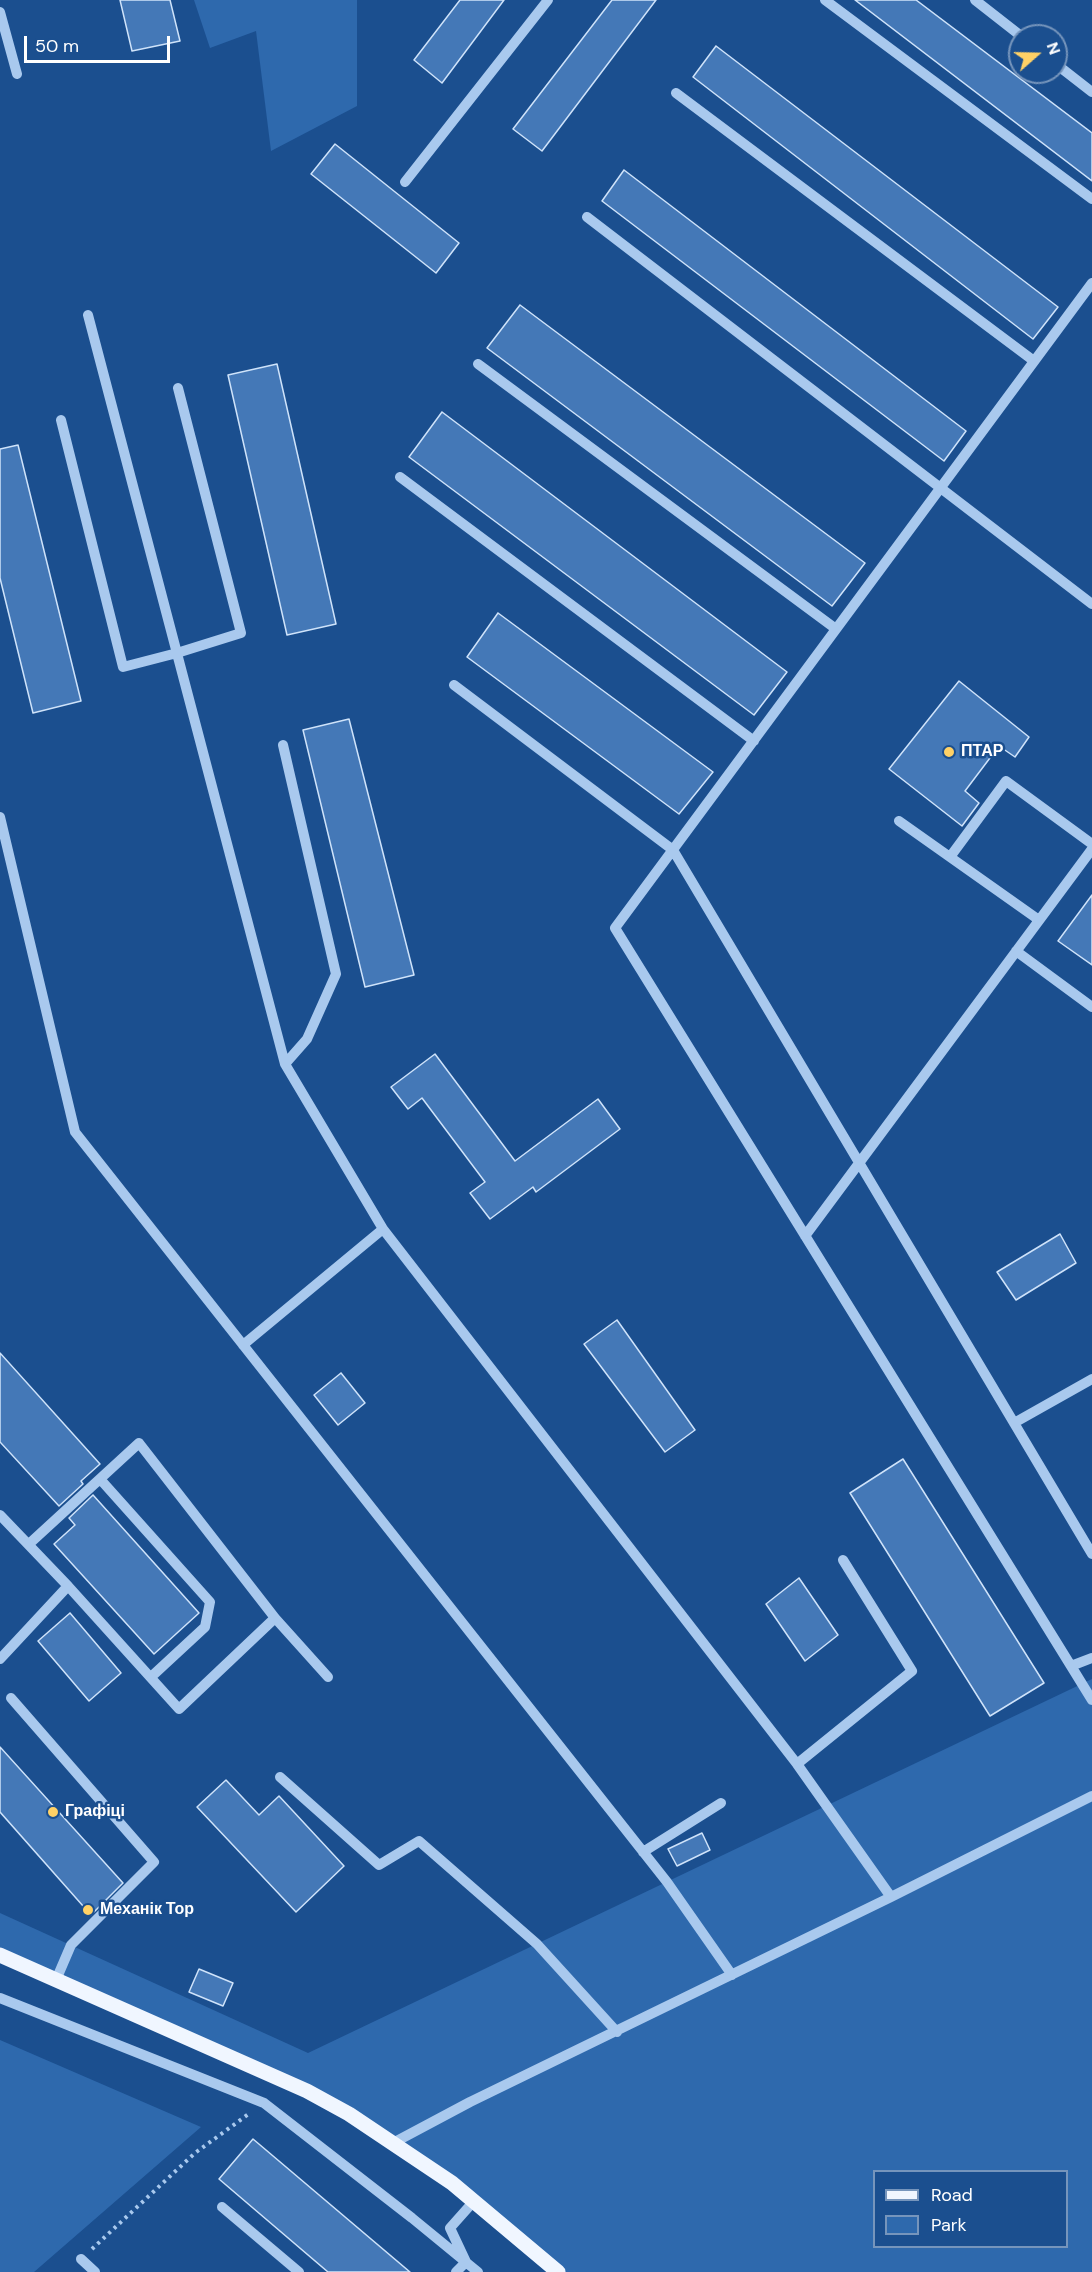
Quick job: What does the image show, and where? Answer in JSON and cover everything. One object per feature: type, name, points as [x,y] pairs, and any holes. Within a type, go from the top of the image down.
[{"type":"main road","points":[[0,1955],[307,2091],[350,2114],[452,2183],[558,2272]]},
{"type":"street","points":[[405,182],[548,0]]},
{"type":"street","points":[[825,0],[1092,199]]},
{"type":"street","points":[[975,0],[1008,26]]},
{"type":"street","points":[[0,12],[17,74]]},
{"type":"street","points":[[1068,73],[1092,92]]},
{"type":"street","points":[[676,93],[1034,361]]},
{"type":"street","points":[[586,218],[1092,604]]},
{"type":"street","points":[[1092,283],[615,928],[1092,1700]]},
{"type":"street","points":[[88,315],[285,1064],[383,1229],[797,1764],[891,1897]]},
{"type":"street","points":[[478,364],[836,629]]},
{"type":"street","points":[[61,420],[123,667],[177,653],[241,633],[178,388]]},
{"type":"street","points":[[400,477],[754,741]]},
{"type":"street","points":[[454,685],[673,850],[1014,1423],[1087,1535],[1092,1554]]},
{"type":"street","points":[[283,745],[336,974],[307,1039],[285,1064]]},
{"type":"street","points":[[950,857],[1006,781],[1092,844]]},
{"type":"street","points":[[0,817],[75,1132],[667,1882],[732,1975]]},
{"type":"street","points":[[899,821],[1039,920]]},
{"type":"street","points":[[805,1236],[1092,849]]},
{"type":"street","points":[[1016,951],[1092,1007]]},
{"type":"street","points":[[243,1345],[383,1229]]},
{"type":"street","points":[[1014,1423],[1092,1379]]},
{"type":"street","points":[[28,1544],[139,1443],[276,1618],[328,1677]]},
{"type":"street","points":[[100,1479],[210,1602],[205,1627],[151,1677]]},
{"type":"street","points":[[0,1515],[68,1586],[179,1709],[276,1618]]},
{"type":"street","points":[[797,1764],[912,1671],[843,1560]]},
{"type":"street","points":[[0,1659],[68,1586]]},
{"type":"street","points":[[1071,1666],[1092,1658]]},
{"type":"street","points":[[11,1698],[154,1862],[71,1945],[56,1980]]},
{"type":"street","points":[[280,1777],[379,1865],[418,1840],[537,1944],[617,2032]]},
{"type":"street","points":[[393,2143],[470,2102],[617,2032],[1092,1796]]},
{"type":"street","points":[[643,1852],[721,1803]]},
{"type":"street","points":[[0,1998],[264,2103],[478,2272]]},
{"type":"street","points":[[466,2262],[450,2228],[474,2201]]},
{"type":"street","points":[[222,2207],[299,2272]]},
{"type":"street","points":[[81,2259],[95,2272]]},
{"type":"street","points":[[456,2272],[466,2262]]},
{"type":"path","points":[[81,2259],[195,2153],[264,2103]]},
{"type":"green space","points":[[194,0],[357,0],[357,106],[271,151],[256,31],[210,48]]},
{"type":"green space","points":[[1092,1679],[1092,2272],[558,2272],[349,2114],[0,1955],[0,1913],[308,2053]]},
{"type":"green space","points":[[0,2040],[201,2127],[34,2272],[0,2272]]},
{"type":"building","points":[[120,0],[170,0],[180,41],[132,51]]},
{"type":"building","points":[[460,0],[504,0],[442,83],[414,60]]},
{"type":"building","points":[[612,0],[656,0],[542,151],[513,129]]},
{"type":"building","points":[[855,0],[916,0],[1008,70],[1008,84],[1027,84],[1092,133],[1092,181]]},
{"type":"building","points":[[716,46],[1058,307],[1033,339],[693,77]]},
{"type":"building","points":[[335,144],[459,243],[436,273],[311,174]]},
{"type":"building","points":[[624,170],[966,431],[944,461],[602,201]]},
{"type":"building","points":[[520,305],[865,563],[832,606],[487,348]]},
{"type":"building","points":[[277,364],[336,624],[287,635],[228,375]]},
{"type":"building","points":[[442,412],[787,672],[754,715],[409,457]]},
{"type":"building","points":[[18,445],[81,701],[33,713],[0,578],[0,449]]},
{"type":"building","points":[[498,613],[713,772],[679,814],[467,657]]},
{"type":"building","name":"ПТАР","points":[[959,681],[1029,737],[1015,757],[999,746],[965,791],[979,803],[962,826],[889,769]]},
{"type":"building","points":[[349,719],[414,975],[365,987],[303,730]]},
{"type":"building","points":[[1092,895],[1092,965],[1058,941]]},
{"type":"building","points":[[435,1054],[515,1161],[598,1099],[620,1129],[536,1192],[533,1187],[490,1219],[470,1193],[485,1182],[422,1098],[408,1109],[391,1087]]},
{"type":"building","points":[[1060,1234],[1076,1263],[1016,1300],[997,1272]]},
{"type":"building","points":[[617,1320],[695,1430],[665,1452],[584,1344]]},
{"type":"building","points":[[0,1353],[100,1464],[81,1481],[83,1484],[59,1506],[0,1442]]},
{"type":"building","points":[[341,1373],[365,1403],[338,1425],[314,1395]]},
{"type":"building","points":[[903,1459],[1044,1683],[990,1716],[850,1493]]},
{"type":"building","points":[[93,1495],[199,1613],[154,1654],[54,1544],[75,1525],[69,1518]]},
{"type":"building","points":[[799,1578],[838,1635],[805,1661],[766,1604]]},
{"type":"building","points":[[70,1613],[121,1673],[89,1701],[38,1641]]},
{"type":"building","points":[[0,1747],[123,1883],[91,1915],[0,1812]]},
{"type":"building","points":[[226,1780],[259,1815],[279,1796],[344,1866],[296,1912],[197,1807]]},
{"type":"building","points":[[702,1833],[710,1850],[677,1866],[668,1849]]},
{"type":"building","points":[[199,1969],[233,1983],[223,2006],[189,1992]]},
{"type":"building","points":[[253,2139],[410,2272],[328,2272],[219,2179]]},
{"type":"place","name":"ПТАР","points":[[949,752]]},
{"type":"place","name":"Графіці","points":[[53,1812]]},
{"type":"place","name":"Механік Тор","points":[[88,1910]]}]
